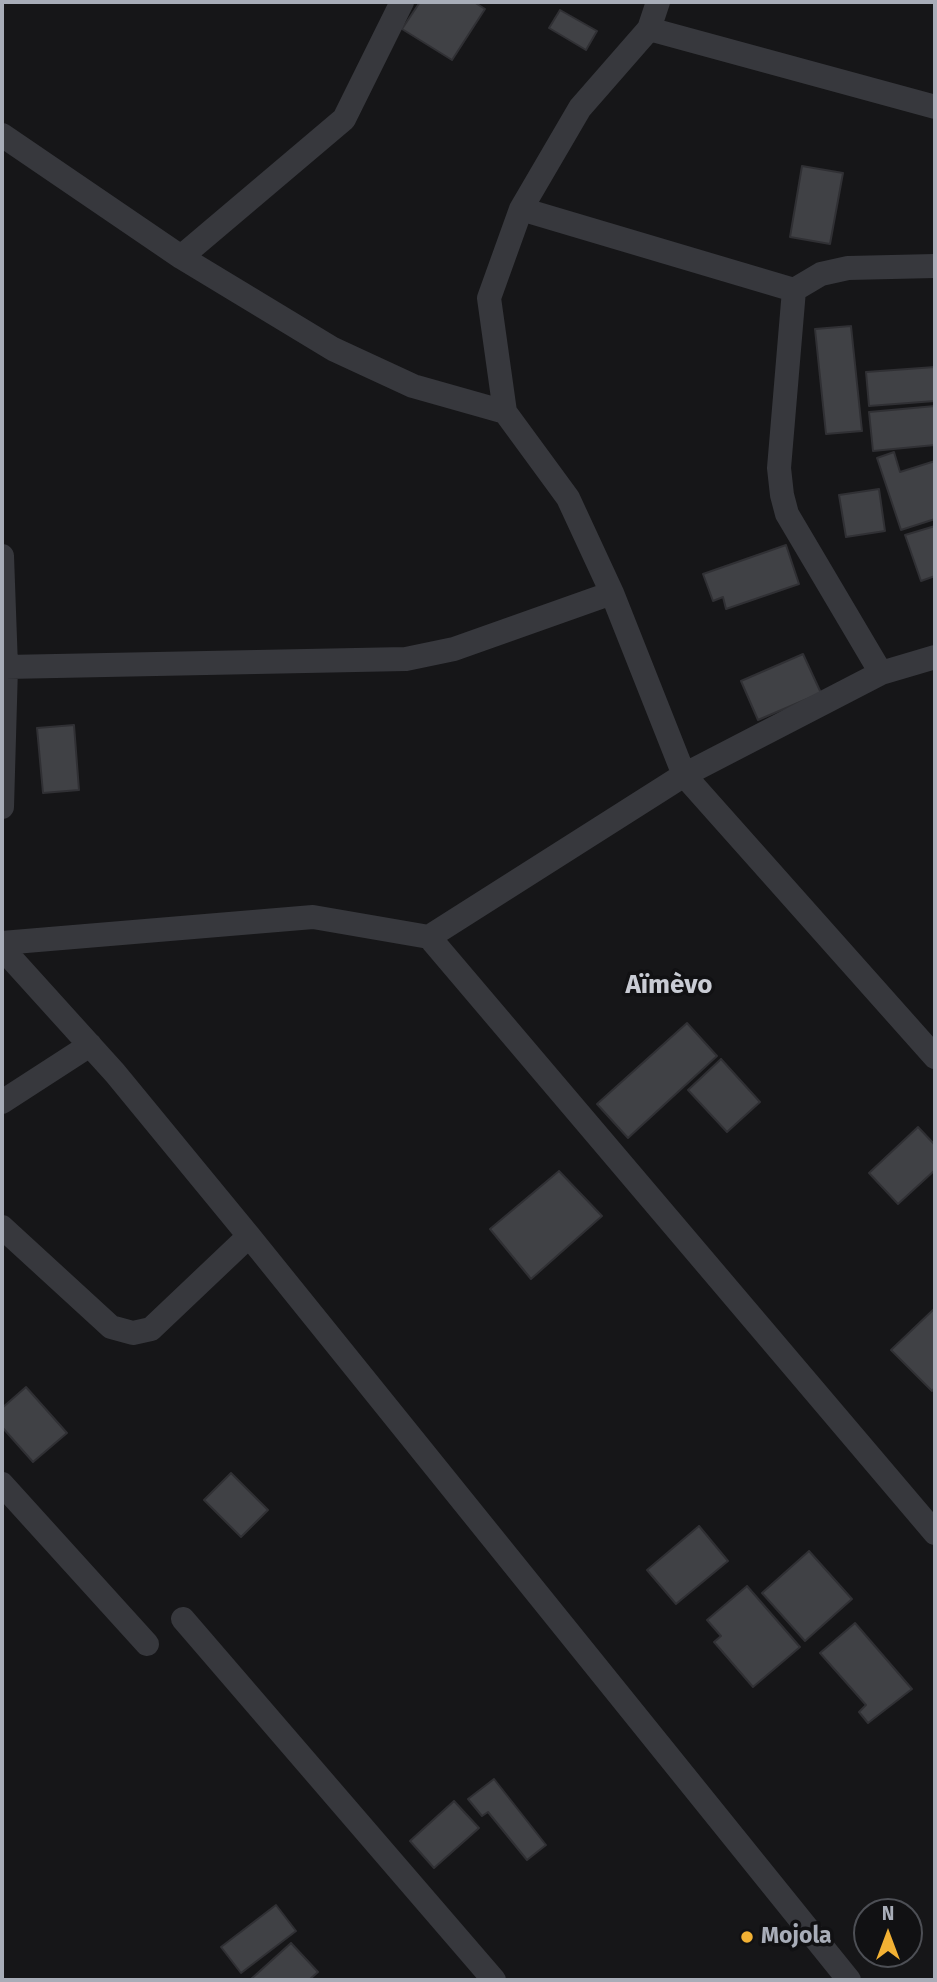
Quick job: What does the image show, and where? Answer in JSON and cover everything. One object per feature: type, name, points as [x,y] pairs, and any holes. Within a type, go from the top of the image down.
[{"type":"street","points":[[181,257],[344,119],[402,2]]},
{"type":"street","points":[[658,2],[649,29],[580,108],[521,209],[489,298],[505,412],[568,498],[612,593],[684,775],[935,1057]]},
{"type":"street","points":[[649,29],[935,107]]},
{"type":"street","points":[[2,135],[181,257],[333,349],[413,386],[505,412]]},
{"type":"street","points":[[521,209],[794,290],[821,274],[848,268],[935,266]]},
{"type":"street","points":[[794,290],[779,468],[782,495],[787,514],[881,673]]},
{"type":"street","points":[[2,556],[6,667],[2,807]]},
{"type":"street","points":[[6,667],[406,659],[454,649],[612,593]]},
{"type":"street","points":[[429,937],[684,775],[881,673],[935,657]]},
{"type":"street","points":[[2,946],[313,917],[429,937],[935,1533]]},
{"type":"street","points":[[2,946],[90,1045],[249,1236],[849,1980]]},
{"type":"street","points":[[2,1102],[90,1045]]},
{"type":"street","points":[[7,1240],[111,1326],[133,1332],[150,1329],[249,1236]]},
{"type":"street","points":[[2,1484],[147,1644]]},
{"type":"street","points":[[183,1619],[494,1980]]},
{"type":"building","points":[[420,2],[474,2],[485,9],[452,60],[402,29]]},
{"type":"building","points":[[560,10],[597,31],[586,50],[549,28]]},
{"type":"building","points":[[802,166],[843,173],[830,244],[790,237]]},
{"type":"building","points":[[851,326],[862,431],[826,434],[815,329]]},
{"type":"building","points":[[935,367],[935,401],[869,406],[866,372]]},
{"type":"building","points":[[935,406],[935,445],[873,451],[869,412]]},
{"type":"building","points":[[894,452],[900,472],[935,461],[935,519],[901,530],[877,458]]},
{"type":"building","points":[[879,489],[885,531],[846,537],[839,495]]},
{"type":"building","points":[[935,526],[935,576],[921,581],[905,535]]},
{"type":"building","points":[[786,545],[799,584],[726,609],[723,597],[713,601],[703,574]]},
{"type":"building","points":[[803,654],[821,693],[758,720],[741,681]]},
{"type":"building","points":[[74,725],[79,790],[43,793],[37,728]]},
{"type":"building","points":[[687,1023],[717,1056],[628,1138],[597,1104]]},
{"type":"building","points":[[721,1059],[760,1102],[727,1132],[688,1090]]},
{"type":"building","points":[[918,1127],[935,1145],[935,1170],[898,1204],[869,1173]]},
{"type":"building","points":[[559,1171],[602,1216],[531,1279],[490,1229]]},
{"type":"building","points":[[934,1309],[935,1387],[932,1391],[891,1350]]},
{"type":"building","points":[[26,1387],[67,1433],[33,1462],[2,1427],[2,1408]]},
{"type":"building","points":[[231,1473],[268,1510],[241,1537],[204,1500]]},
{"type":"building","points":[[699,1526],[728,1561],[676,1604],[647,1570]]},
{"type":"building","points":[[809,1551],[852,1599],[805,1641],[762,1593]]},
{"type":"building","points":[[747,1586],[800,1647],[753,1687],[714,1642],[721,1636],[707,1620]]},
{"type":"building","points":[[855,1623],[912,1689],[868,1723],[859,1712],[866,1705],[820,1653]]},
{"type":"building","points":[[494,1779],[546,1845],[527,1860],[488,1812],[482,1816],[468,1799]]},
{"type":"building","points":[[454,1801],[479,1828],[434,1868],[410,1841]]},
{"type":"building","points":[[276,1905],[296,1931],[241,1973],[221,1947]]},
{"type":"building","points":[[291,1943],[318,1972],[309,1980],[250,1980]]},
{"type":"place","name":"Mojola","points":[[747,1937]]},
{"type":"district","name":"Aïmèvo","points":[[669,986]]}]
